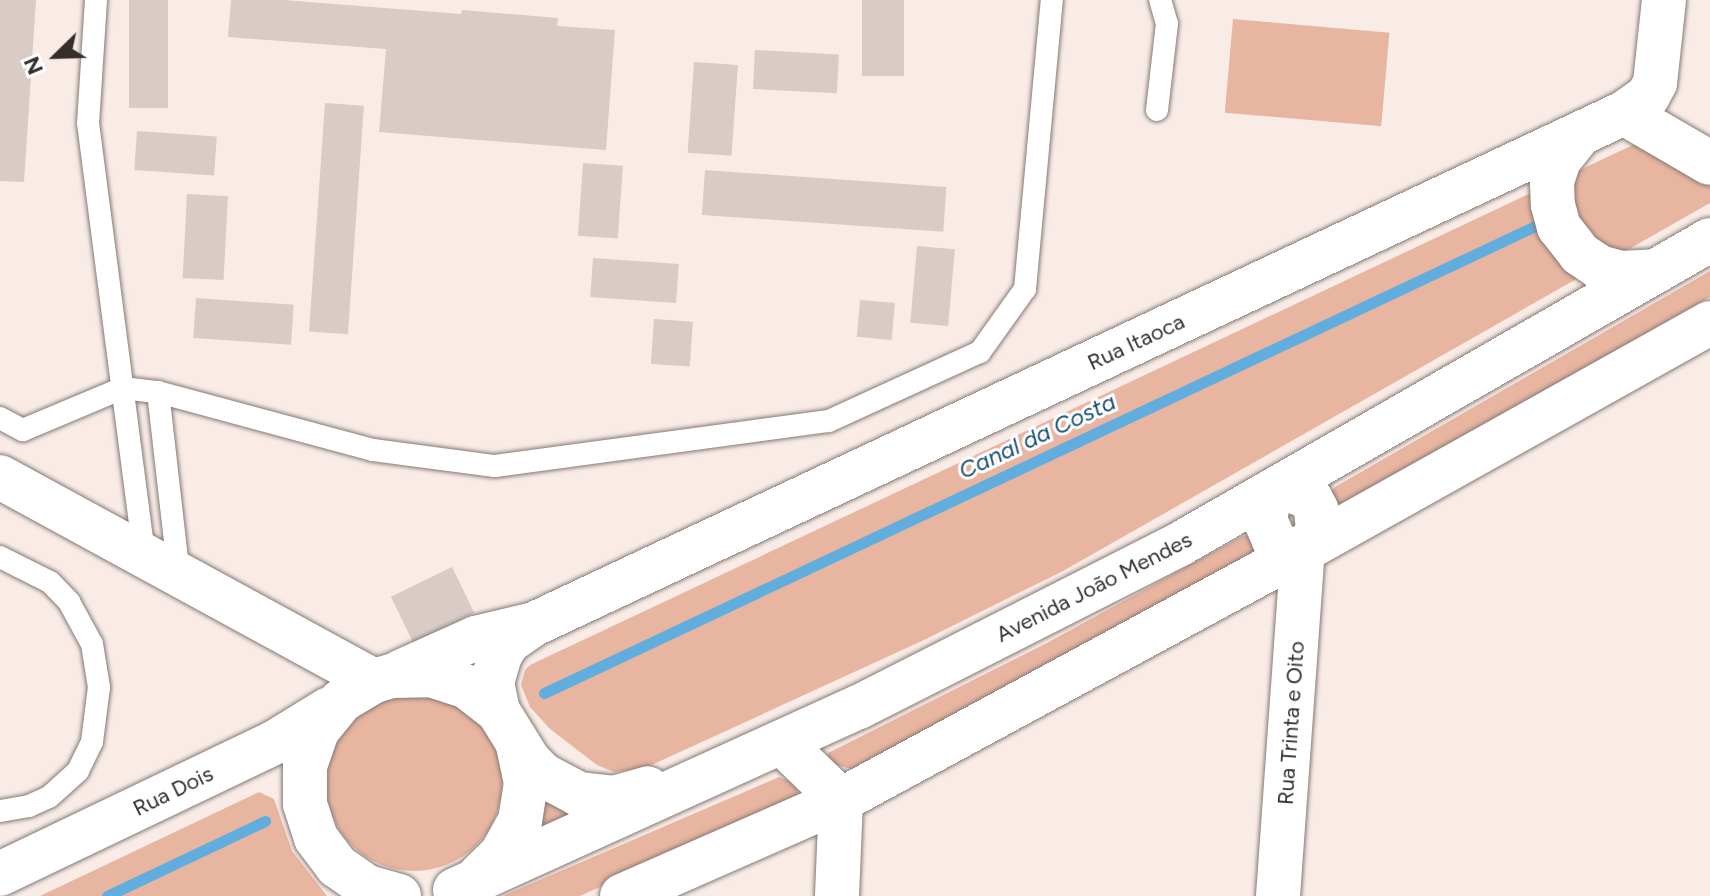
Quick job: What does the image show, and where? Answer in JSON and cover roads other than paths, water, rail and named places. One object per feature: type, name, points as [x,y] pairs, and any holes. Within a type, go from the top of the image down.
[{"type":"main road","name":"Rua Itaoca","points":[[532,625],[1624,113],[1648,96],[1655,83],[1664,0]]},
{"type":"main road","points":[[1624,113],[1699,157],[1710,191]]},
{"type":"main road","points":[[1580,134],[1559,160],[1552,182],[1553,205],[1559,227],[1572,246],[1599,267],[1621,273],[1656,271]]},
{"type":"main road","name":"Avenida João Mendes","points":[[622,896],[841,800],[1291,520],[1705,235]]},
{"type":"main road","name":"Avenida João Mendes","points":[[439,894],[782,743],[1046,613],[1291,520],[1710,323]]},
{"type":"main road","points":[[0,477],[369,686]]},
{"type":"main road","name":"Rua Trinta e Oito","points":[[1278,896],[1291,520]]},
{"type":"main road","points":[[439,894],[488,869],[501,855],[520,821],[526,783],[492,683],[500,655],[508,642],[532,625]]},
{"type":"main road","name":"Rua Dois","points":[[0,874],[277,741],[369,686],[476,638],[532,625]]},
{"type":"main road","points":[[399,896],[367,887],[337,866],[326,853],[309,821],[303,785],[309,748],[327,715],[369,686],[431,675],[467,687],[508,728],[536,768],[560,786],[596,797],[632,795],[724,769]]},
{"type":"main road","points":[[782,743],[841,800],[837,896]]},
{"type":"lane","points":[[96,0],[88,123],[123,388],[162,566]]},
{"type":"lane","points":[[0,418],[23,430],[123,388],[158,392],[373,450],[495,466],[829,421],[980,352],[1025,289],[1052,0]]},
{"type":"lane","points":[[1157,110],[1167,24],[1160,0]]},
{"type":"lane","points":[[158,392],[162,566]]},
{"type":"lane","points":[[0,557],[50,582],[69,602],[92,644],[99,687],[92,742],[78,771],[49,797],[29,806],[0,811]]},
{"type":"waterway","name":"Canal da Costa","points":[[544,693],[1548,220]]},
{"type":"waterway","name":"Canal da Costa","points":[[107,896],[265,821]]}]
